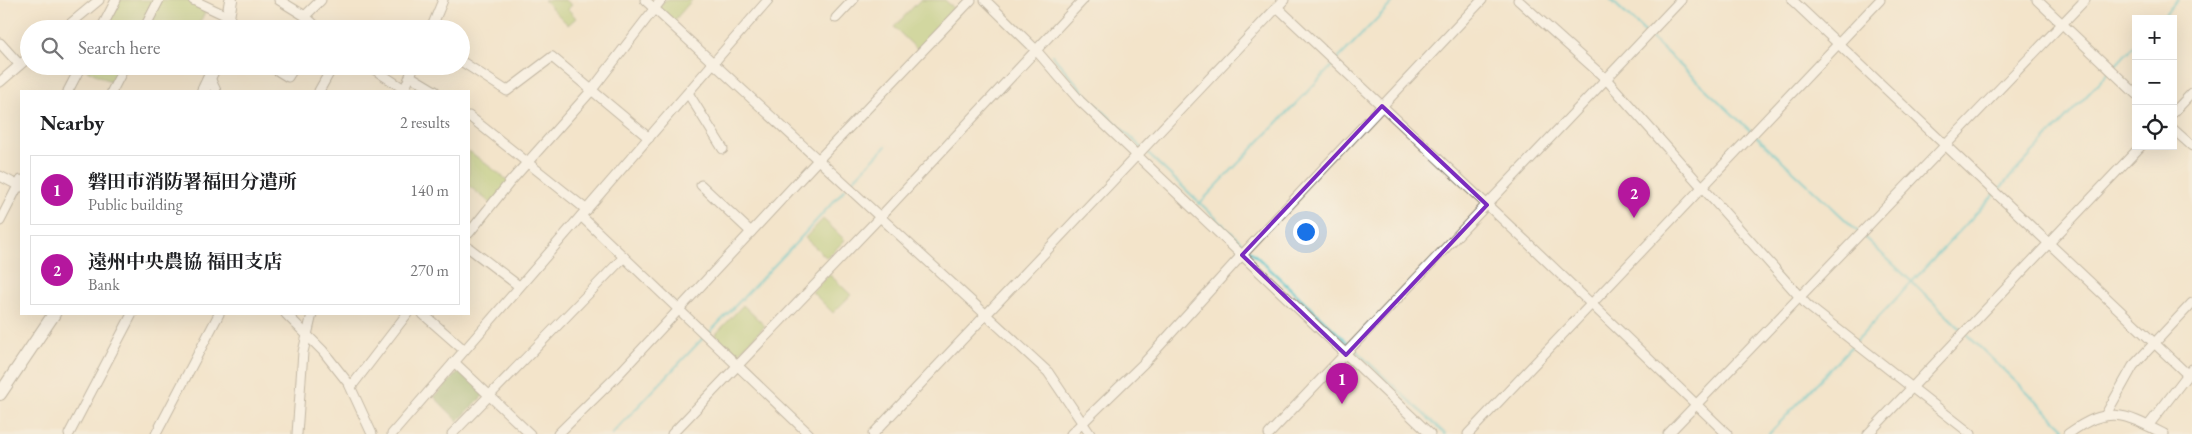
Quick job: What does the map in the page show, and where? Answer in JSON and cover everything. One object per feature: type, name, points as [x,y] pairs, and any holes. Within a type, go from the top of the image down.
[{"type":"highway","points":[[228,20],[231,0]]},
{"type":"highway","points":[[203,90],[211,75]]},
{"type":"highway","points":[[0,394],[53,315]]},
{"type":"street","points":[[75,20],[99,0]]},
{"type":"street","points":[[105,20],[116,0]]},
{"type":"street","points":[[149,20],[159,0]]},
{"type":"street","points":[[193,0],[223,20]]},
{"type":"street","points":[[279,0],[309,20]]},
{"type":"street","points":[[305,16],[321,0]]},
{"type":"street","points":[[434,20],[443,0]]},
{"type":"street","points":[[645,0],[1048,372],[1090,434]]},
{"type":"street","points":[[470,232],[528,162],[591,91],[660,0]]},
{"type":"street","points":[[392,434],[768,0]]},
{"type":"street","points":[[836,18],[853,0]]},
{"type":"street","points":[[558,434],[616,377],[819,159],[971,0]]},
{"type":"street","points":[[985,0],[1035,49],[1080,101],[1430,434]]},
{"type":"street","points":[[672,434],[1083,0]]},
{"type":"street","points":[[1072,434],[1082,422],[1144,363],[1242,255],[1482,0]]},
{"type":"street","points":[[1518,0],[1606,79],[1800,297],[1821,318],[1971,434]]},
{"type":"street","points":[[1269,434],[1681,0]]},
{"type":"street","points":[[1792,0],[1947,145],[2153,343],[2190,372],[2148,426]]},
{"type":"street","points":[[1468,434],[1880,0]]},
{"type":"street","points":[[2037,0],[2132,90]]},
{"type":"street","points":[[1668,434],[2085,0]]},
{"type":"street","points":[[873,434],[1281,3],[1382,106],[1727,434]]},
{"type":"street","points":[[0,43],[19,64],[0,82]]},
{"type":"street","points":[[470,67],[507,92],[552,57],[649,138]]},
{"type":"street","points":[[69,90],[76,75]]},
{"type":"street","points":[[113,90],[120,75]]},
{"type":"street","points":[[213,75],[216,90]]},
{"type":"street","points":[[320,90],[328,75]]},
{"type":"street","points":[[382,75],[404,90],[410,76],[433,90]]},
{"type":"street","points":[[688,93],[723,149]]},
{"type":"street","points":[[2177,109],[2192,93]]},
{"type":"street","points":[[470,117],[528,162],[584,213],[624,257],[809,434]]},
{"type":"street","points":[[2177,133],[2192,146]]},
{"type":"street","points":[[1868,434],[2137,150]]},
{"type":"street","points":[[0,176],[20,184],[0,221]]},
{"type":"street","points":[[701,185],[751,232]]},
{"type":"street","points":[[470,249],[519,286]]},
{"type":"street","points":[[452,434],[624,257]]},
{"type":"street","points":[[2105,416],[2133,366],[2192,303]]},
{"type":"street","points":[[69,434],[131,315]]},
{"type":"street","points":[[156,434],[218,315]]},
{"type":"street","points":[[287,315],[307,333],[350,387],[372,434]]},
{"type":"street","points":[[297,434],[300,383],[307,333],[312,315]]},
{"type":"street","points":[[350,387],[406,315]]},
{"type":"street","points":[[424,315],[464,350]]},
{"type":"street","points":[[454,362],[530,434]]},
{"type":"street","points":[[2068,434],[2078,427],[2105,416],[2122,415],[2133,418],[2164,434]]},
{"type":"highlighted area","points":[[1382,106],[1487,205],[1346,355],[1242,255]]},
{"type":"green space","points":[[116,0],[193,0],[208,7],[201,20],[106,20]]},
{"type":"green space","points":[[544,0],[565,0],[572,5],[568,9],[576,18],[568,25]]},
{"type":"green space","points":[[665,0],[692,0],[673,22],[658,8]]},
{"type":"green space","points":[[920,0],[945,0],[959,13],[921,53],[894,27]]},
{"type":"green space","points":[[97,75],[120,75],[115,84]]},
{"type":"green space","points":[[470,152],[510,182],[493,205],[470,187]]},
{"type":"green space","points":[[823,219],[845,240],[827,258],[805,238]]},
{"type":"green space","points":[[829,274],[851,295],[833,313],[812,292]]},
{"type":"green space","points":[[743,305],[765,326],[736,356],[715,335]]},
{"type":"green space","points":[[461,369],[486,393],[458,421],[434,397]]},
{"type":"waterway","points":[[1337,60],[1395,0]]},
{"type":"waterway","points":[[1611,0],[1646,33]]},
{"type":"waterway","points":[[2164,15],[2178,0]]},
{"type":"waterway","points":[[1650,37],[1912,282],[2064,428],[2058,434]]},
{"type":"waterway","points":[[2113,68],[2132,47]]},
{"type":"waterway","points":[[1052,55],[1090,99],[1350,345]]},
{"type":"waterway","points":[[1199,204],[1334,64]]},
{"type":"waterway","points":[[1769,434],[2109,72]]},
{"type":"waterway","points":[[849,184],[886,146]]},
{"type":"waterway","points":[[708,334],[845,189]]},
{"type":"waterway","points":[[612,434],[704,337]]},
{"type":"waterway","points":[[1354,349],[1445,434]]},
{"type":"place","name":"遠州中央農協 福田支店","points":[[1634,218]]},
{"type":"place","name":"磐田市消防署福田分遣所","points":[[1342,404]]}]
